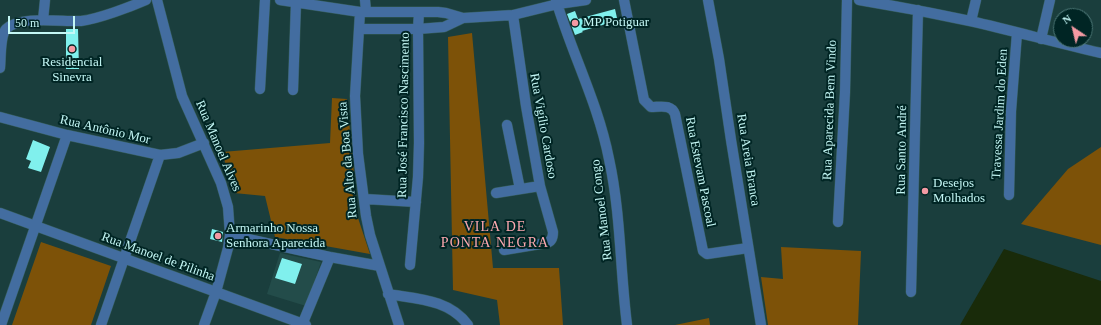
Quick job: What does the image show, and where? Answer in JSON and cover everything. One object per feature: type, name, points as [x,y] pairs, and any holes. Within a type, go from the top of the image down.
[{"type":"street","points":[[43,20],[45,0]]},
{"type":"street","name":"Rua Manoel Alves","points":[[157,0],[182,96],[204,143],[225,195],[228,207],[230,235],[228,248],[216,292],[204,325]]},
{"type":"street","points":[[260,89],[265,0]]},
{"type":"street","points":[[280,0],[363,12],[446,13],[463,18]]},
{"type":"street","name":"Rua Alto da Boa Vista","points":[[365,0],[360,29],[355,96],[358,154],[367,223],[388,294],[399,325]]},
{"type":"street","points":[[529,0],[531,10]]},
{"type":"street","points":[[360,29],[418,29],[444,27],[463,18],[513,14],[557,2],[586,0]]},
{"type":"street","name":"Rua Estevam Pascoal","points":[[624,0],[644,100],[652,107],[672,108],[675,114],[701,249],[704,253],[748,248]]},
{"type":"street","name":"Rua Areia Branca","points":[[708,0],[719,59],[761,325]]},
{"type":"street","name":"Rua Aparecida Bem Vindo","points":[[838,222],[845,92],[847,0]]},
{"type":"street","points":[[859,0],[971,21],[1101,53]]},
{"type":"street","points":[[971,21],[976,0]]},
{"type":"street","points":[[1041,39],[1050,0]]},
{"type":"street","points":[[0,68],[3,34],[15,24],[43,20],[81,21],[93,19],[142,1]]},
{"type":"street","points":[[294,90],[296,2]]},
{"type":"street","name":"Rua Manoel Congo","points":[[557,2],[588,85],[609,159],[615,188],[619,222],[624,303],[627,325]]},
{"type":"street","name":"Rua Santo André","points":[[911,292],[918,10]]},
{"type":"street","name":"Rua José Francisco Nascimento","points":[[410,265],[416,202],[419,143],[419,12]]},
{"type":"street","name":"Rua Vigílio Cardoso","points":[[504,250],[546,244],[551,240],[553,232],[540,186],[526,106],[513,14]]},
{"type":"street","name":"Travessa Jardim do Eden","points":[[1009,195],[1011,112],[1017,33]]},
{"type":"street","name":"Rua Antônio Mor","points":[[0,117],[67,135],[160,155],[178,153],[204,143]]},
{"type":"street","points":[[507,125],[520,189]]},
{"type":"street","points":[[1,325],[67,135]]},
{"type":"street","points":[[101,325],[160,155]]},
{"type":"street","points":[[496,193],[540,186]]},
{"type":"street","points":[[365,199],[416,202]]},
{"type":"street","name":"Rua Manoel de Pilinha","points":[[0,213],[36,225],[303,325]]},
{"type":"street","points":[[230,235],[330,257],[380,266]]},
{"type":"street","points":[[303,325],[330,257]]},
{"type":"street","points":[[388,294],[439,303],[457,312],[468,325]]},
{"type":"shaded area","points":[[472,33],[493,268],[559,268],[563,325],[500,325],[497,300],[453,290],[448,37]]},
{"type":"shaded area","points":[[332,98],[347,99],[358,218],[370,254],[275,237],[265,196],[234,193],[222,152],[330,143]]},
{"type":"shaded area","points":[[1101,147],[1101,245],[1021,224],[1068,169]]},
{"type":"shaded area","points":[[41,242],[111,266],[91,325],[12,325]]},
{"type":"shaded area","points":[[781,247],[861,251],[858,325],[768,325],[761,277],[783,279]]},
{"type":"shaded area","points":[[1004,249],[1101,281],[1101,325],[960,325]]},
{"type":"shaded area","points":[[280,253],[321,262],[306,306],[267,294]]},
{"type":"shaded area","points":[[709,318],[710,325],[675,325]]},
{"type":"building","points":[[615,9],[617,18],[606,21],[606,24],[582,31],[583,32],[575,35],[567,14],[575,11],[578,19]]},
{"type":"building","name":"Residencial Sinevra","points":[[66,29],[78,29],[79,69],[66,69]]},
{"type":"building","points":[[33,140],[50,147],[41,172],[28,168],[31,161],[26,159]]},
{"type":"building","name":"Armarinho Nossa Senhora Aparecida","points":[[212,229],[223,232],[222,242],[210,239]]},
{"type":"building","points":[[282,258],[302,264],[295,284],[275,278]]},
{"type":"place","name":"MP Potiguar","points":[[575,23]]},
{"type":"place","name":"Residencial Sinevra","points":[[72,49]]},
{"type":"place","name":"Desejos Molhados","points":[[925,191]]},
{"type":"place","name":"Armarinho Nossa Senhora Aparecida","points":[[218,236]]},
{"type":"district","name":"VILA DE PONTA NEGRA","points":[[495,236]]}]
